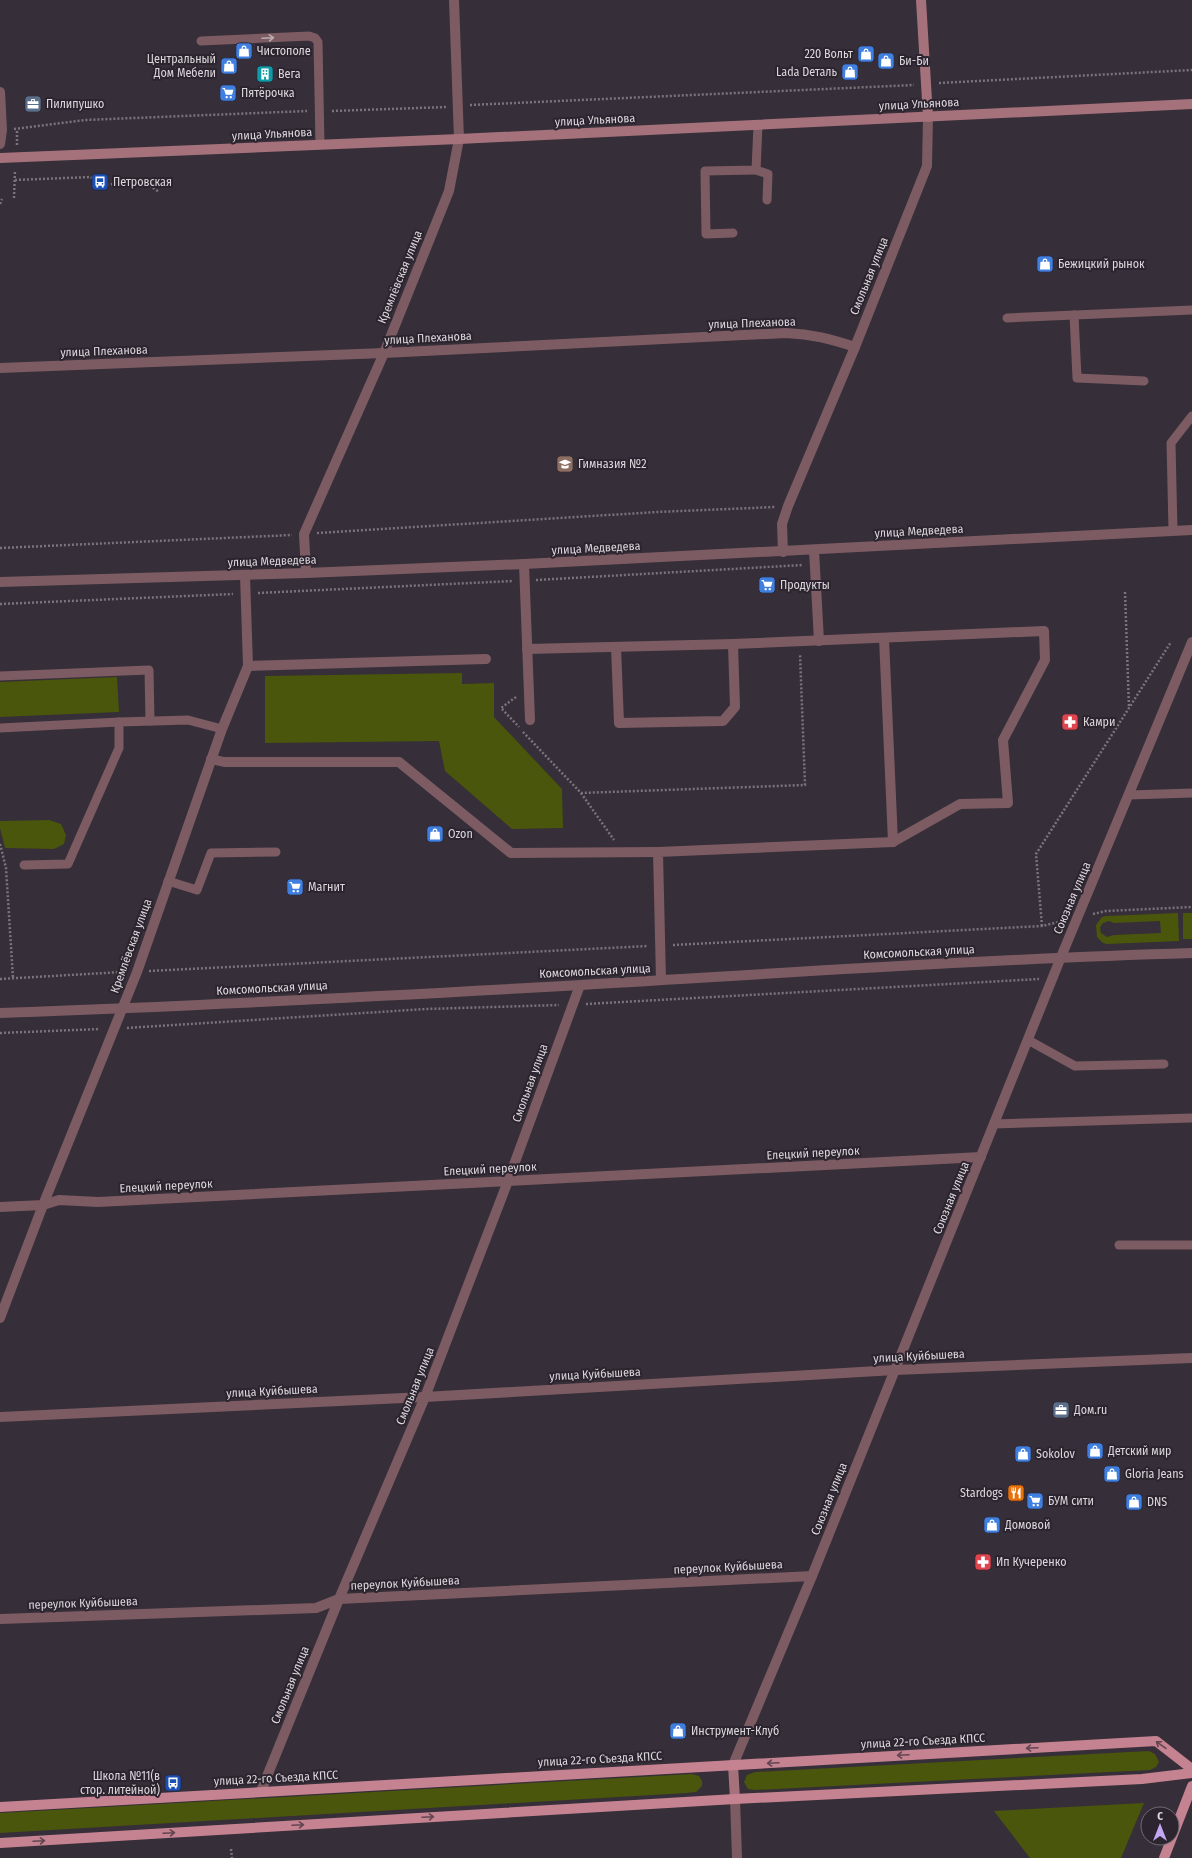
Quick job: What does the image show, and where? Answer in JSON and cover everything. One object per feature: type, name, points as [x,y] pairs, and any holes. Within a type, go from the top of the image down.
[{"type":"main road","name":"Смольная улица","points":[[921,0],[928,117]]},
{"type":"main road","name":"улица Ульянова","points":[[0,158],[459,139],[1192,104]]},
{"type":"main road","name":"улица 22-го Съезда КПСС","points":[[0,1807],[1156,1741],[1192,1769]]},
{"type":"main road","points":[[733,1765],[734,1799]]},
{"type":"main road","points":[[0,1843],[734,1799],[1142,1779],[1192,1773]]},
{"type":"main road","points":[[1164,1858],[1192,1786]]},
{"type":"street","name":"Кремлёвская улица","points":[[306,573],[304,534],[384,353],[449,191],[459,139],[454,0]]},
{"type":"street","points":[[0,92],[2,130],[0,144]]},
{"type":"street","name":"Смольная улица","points":[[783,552],[782,524],[788,506],[855,347],[927,166],[928,117]]},
{"type":"street","name":"улица Плеханова","points":[[0,368],[384,353],[786,333],[816,335],[855,347]]},
{"type":"street","name":"улица Медведева","points":[[0,582],[306,573],[524,564],[1192,530]]},
{"type":"street","points":[[814,550],[819,641]]},
{"type":"street","points":[[524,564],[530,720]]},
{"type":"street","name":"Кремлёвская улица","points":[[0,1318],[43,1205],[137,972],[211,759],[248,666],[245,575]]},
{"type":"street","points":[[211,759],[224,762],[399,762],[511,853],[658,852],[893,842],[960,804],[1008,803],[1004,740],[1045,660],[1044,631],[733,644],[528,649]]},
{"type":"street","points":[[884,638],[893,842]]},
{"type":"street","name":"Союзная улица","points":[[733,1765],[812,1576],[1061,957],[1192,642]]},
{"type":"street","points":[[616,647],[620,723],[723,721],[735,707],[733,644]]},
{"type":"street","points":[[248,666],[486,659]]},
{"type":"street","points":[[658,852],[661,980]]},
{"type":"street","name":"Комсомольская улица","points":[[0,1013],[580,985],[1061,957],[1192,953]]},
{"type":"street","name":"Смольная улица","points":[[261,1791],[339,1599],[425,1397],[508,1181],[580,985]]},
{"type":"street","name":"Елецкий переулок","points":[[0,1207],[43,1205],[59,1200],[98,1202],[981,1157]]},
{"type":"street","name":"улица Куйбышева","points":[[0,1417],[425,1397],[895,1370],[1192,1358]]},
{"type":"street","name":"переулок Куйбышева","points":[[0,1619],[316,1608],[339,1599],[812,1576]]},
{"type":"street","points":[[734,1799],[737,1858]]},
{"type":"lane","points":[[201,41],[309,36],[315,38],[318,42],[320,145]]},
{"type":"lane","points":[[756,170],[758,125]]},
{"type":"lane","points":[[733,234],[706,234],[705,171],[756,170],[768,174],[767,200]]},
{"type":"lane","points":[[1007,318],[1192,310]]},
{"type":"lane","points":[[1074,315],[1077,378],[1144,382]]},
{"type":"lane","points":[[1173,530],[1171,443],[1192,416]]},
{"type":"lane","points":[[0,676],[149,670],[150,721]]},
{"type":"lane","points":[[0,728],[188,720],[222,729]]},
{"type":"lane","points":[[24,866],[68,864],[119,748],[119,722]]},
{"type":"lane","points":[[1129,795],[1192,793]]},
{"type":"lane","points":[[168,881],[198,890],[210,853],[276,852]]},
{"type":"lane","points":[[1028,1040],[1075,1066],[1164,1064]]},
{"type":"lane","points":[[994,1124],[1192,1118]]},
{"type":"lane","points":[[1119,1245],[1192,1245]]},
{"type":"path","points":[[2,130],[85,120],[458,106],[1192,70]]},
{"type":"path","points":[[15,180],[91,177],[97,185],[145,182],[159,192]]},
{"type":"path","points":[[0,204],[2,199]]},
{"type":"path","points":[[0,548],[383,530],[657,512],[788,506]]},
{"type":"path","points":[[0,604],[246,594],[815,565]]},
{"type":"path","points":[[1126,592],[1129,708]]},
{"type":"path","points":[[581,793],[805,785],[800,641]]},
{"type":"path","points":[[1042,926],[1036,854],[1171,642]]},
{"type":"path","points":[[528,688],[501,708],[581,793],[623,852]]},
{"type":"path","points":[[0,844],[6,868],[13,978]]},
{"type":"path","points":[[0,979],[1042,926],[1106,911],[1192,907]]},
{"type":"path","points":[[0,1033],[114,1028],[426,1009],[573,1005],[1053,978]]},
{"type":"path","points":[[231,1849],[232,1858]]},
{"type":"green space","points":[[462,673],[462,684],[494,683],[494,717],[562,789],[563,828],[512,829],[445,771],[439,741],[265,743],[265,676]]},
{"type":"green space","points":[[117,677],[119,712],[0,717],[0,682]]},
{"type":"green space","points":[[49,820],[61,824],[66,835],[64,844],[54,849],[5,848],[0,828],[0,821]]},
{"type":"green space","points":[[1178,913],[1179,941],[1103,943],[1097,937],[1096,925],[1102,917]],"holes":[[[1109,921],[1114,923],[1160,921],[1161,933],[1114,935],[1107,937],[1101,933],[1100,927],[1103,923]]]},
{"type":"green space","points":[[1183,913],[1192,913],[1192,939],[1183,939]]},
{"type":"green space","points":[[1149,1751],[1155,1754],[1159,1762],[1156,1767],[1150,1770],[755,1790],[748,1789],[744,1782],[747,1775],[755,1772]]},
{"type":"green space","points":[[692,1774],[699,1776],[702,1781],[702,1786],[696,1792],[687,1793],[0,1833],[0,1813]]},
{"type":"green space","points":[[1144,1803],[1143,1806],[1140,1806],[1140,1813],[1121,1858],[1030,1858],[994,1811]]},
{"type":"place","name":"Чистополе","points":[[244,51]]},
{"type":"place","name":"220 Вольт","points":[[866,54]]},
{"type":"place","name":"Би-Би","points":[[886,61]]},
{"type":"place","name":"Центральный Дом Мебели","points":[[229,66]]},
{"type":"place","name":"Lada Dеталь","points":[[850,72]]},
{"type":"place","name":"Вега","points":[[265,74]]},
{"type":"place","name":"Пятёрочка","points":[[228,93]]},
{"type":"place","name":"Пилипушко","points":[[33,104]]},
{"type":"place","name":"Петровская","points":[[100,182]]},
{"type":"place","name":"Бежицкий рынок","points":[[1045,264]]},
{"type":"place","name":"Гимназия №2","points":[[565,464]]},
{"type":"place","name":"Продукты","points":[[767,585]]},
{"type":"place","name":"Камри","points":[[1070,722]]},
{"type":"place","name":"Ozon","points":[[435,834]]},
{"type":"place","name":"Магнит","points":[[295,887]]},
{"type":"place","name":"Дом.ru","points":[[1061,1410]]},
{"type":"place","name":"Детский мир","points":[[1095,1451]]},
{"type":"place","name":"Sokolov","points":[[1023,1454]]},
{"type":"place","name":"Gloria Jeans","points":[[1112,1474]]},
{"type":"place","name":"Stardogs","points":[[1016,1493]]},
{"type":"place","name":"БУМ сити","points":[[1035,1501]]},
{"type":"place","name":"DNS","points":[[1134,1502]]},
{"type":"place","name":"Домовой","points":[[992,1525]]},
{"type":"place","name":"Ип Кучеренко","points":[[983,1562]]},
{"type":"place","name":"Инструмент-Клуб","points":[[678,1731]]},
{"type":"place","name":"Школа №11(в стор. литейной)","points":[[173,1783]]}]
